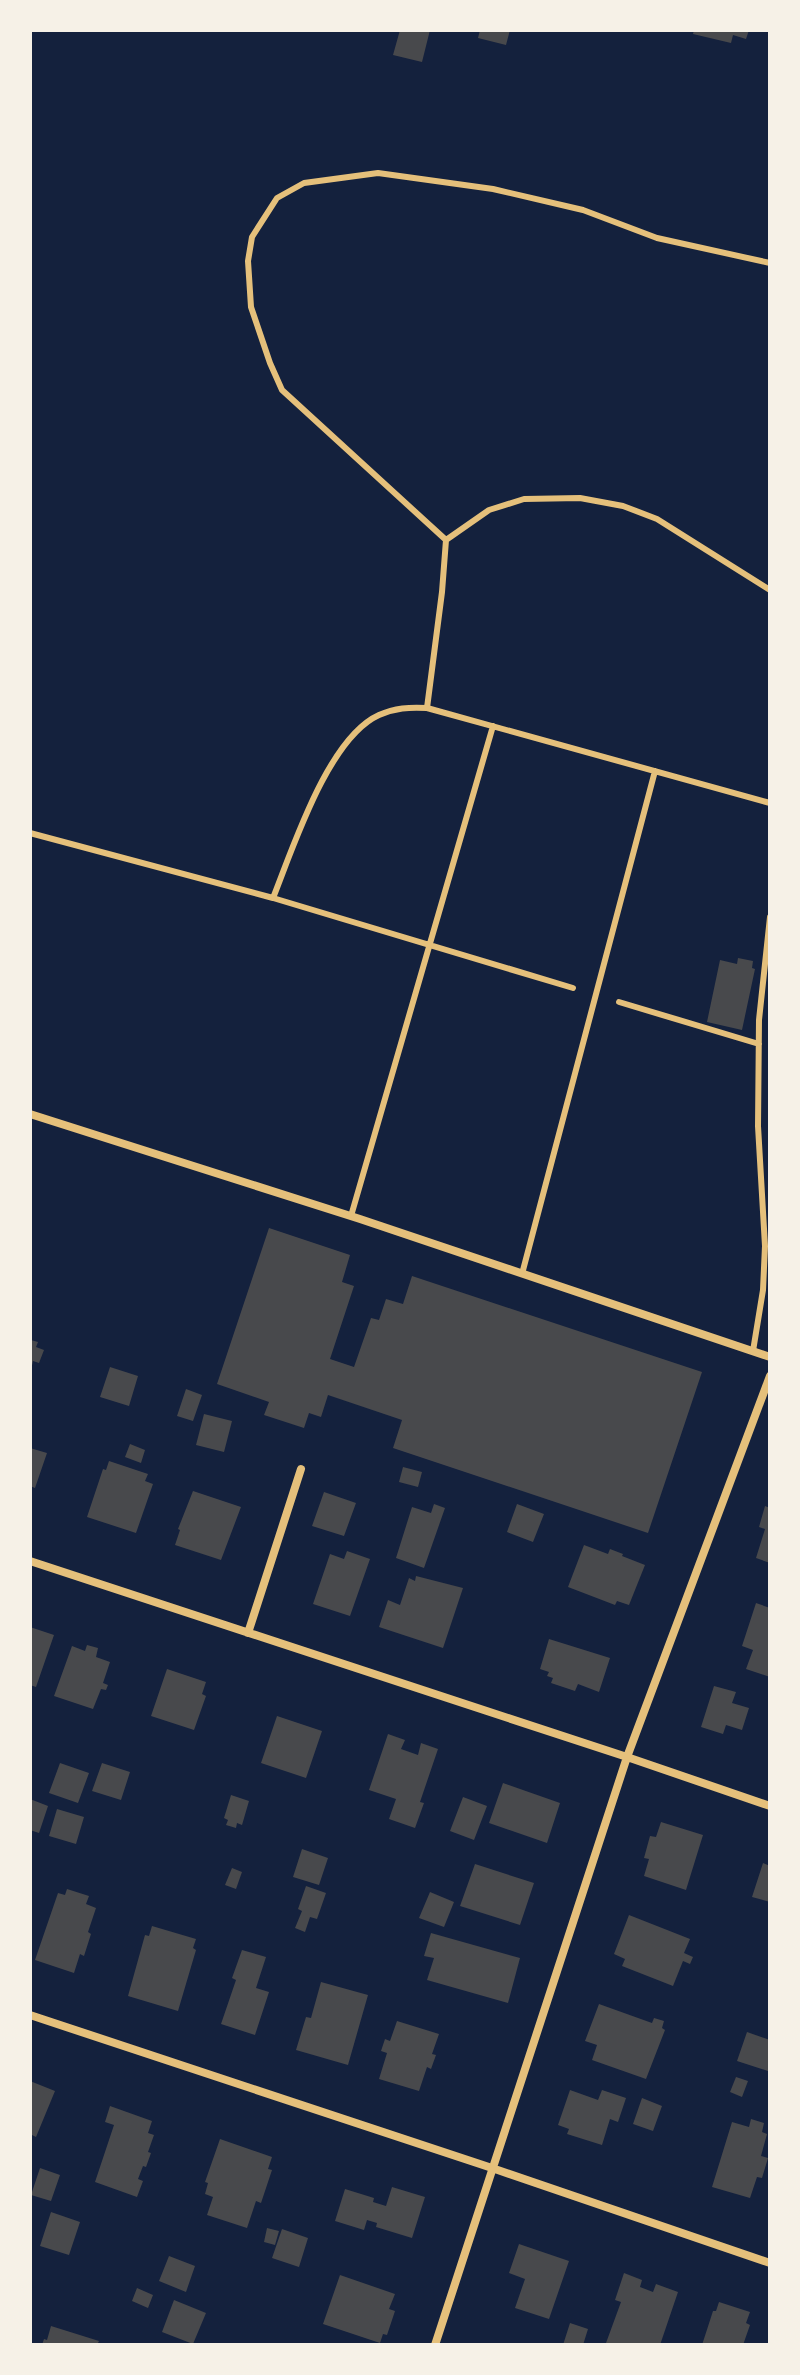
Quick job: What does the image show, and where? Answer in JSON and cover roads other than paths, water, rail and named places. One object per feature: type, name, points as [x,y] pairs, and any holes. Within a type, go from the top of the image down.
[{"type":"street","points":[[30,1114],[351,1216],[770,1357]]},
{"type":"street","points":[[435,2345],[627,1757],[770,1376]]},
{"type":"street","points":[[248,1633],[301,1469]]},
{"type":"street","points":[[30,1561],[770,1806]]},
{"type":"street","points":[[30,2015],[770,2263]]},
{"type":"lane","points":[[446,540],[282,390],[251,307],[248,261],[252,237],[277,198],[304,183],[378,173],[493,189],[583,210],[657,238],[770,263]]},
{"type":"lane","points":[[446,540],[489,510],[524,499],[580,498],[623,506],[657,519],[770,590]]},
{"type":"lane","points":[[427,708],[446,540]]},
{"type":"lane","points":[[273,898],[328,769],[353,733],[376,716],[402,707],[427,708],[770,803]]},
{"type":"lane","points":[[351,1216],[493,726]]},
{"type":"lane","points":[[522,1274],[655,771]]},
{"type":"lane","points":[[30,833],[273,898],[573,988]]},
{"type":"lane","points":[[753,1351],[763,1290],[765,1246],[759,1172],[759,1020],[770,917]]},
{"type":"lane","points":[[619,1002],[759,1044]]}]
